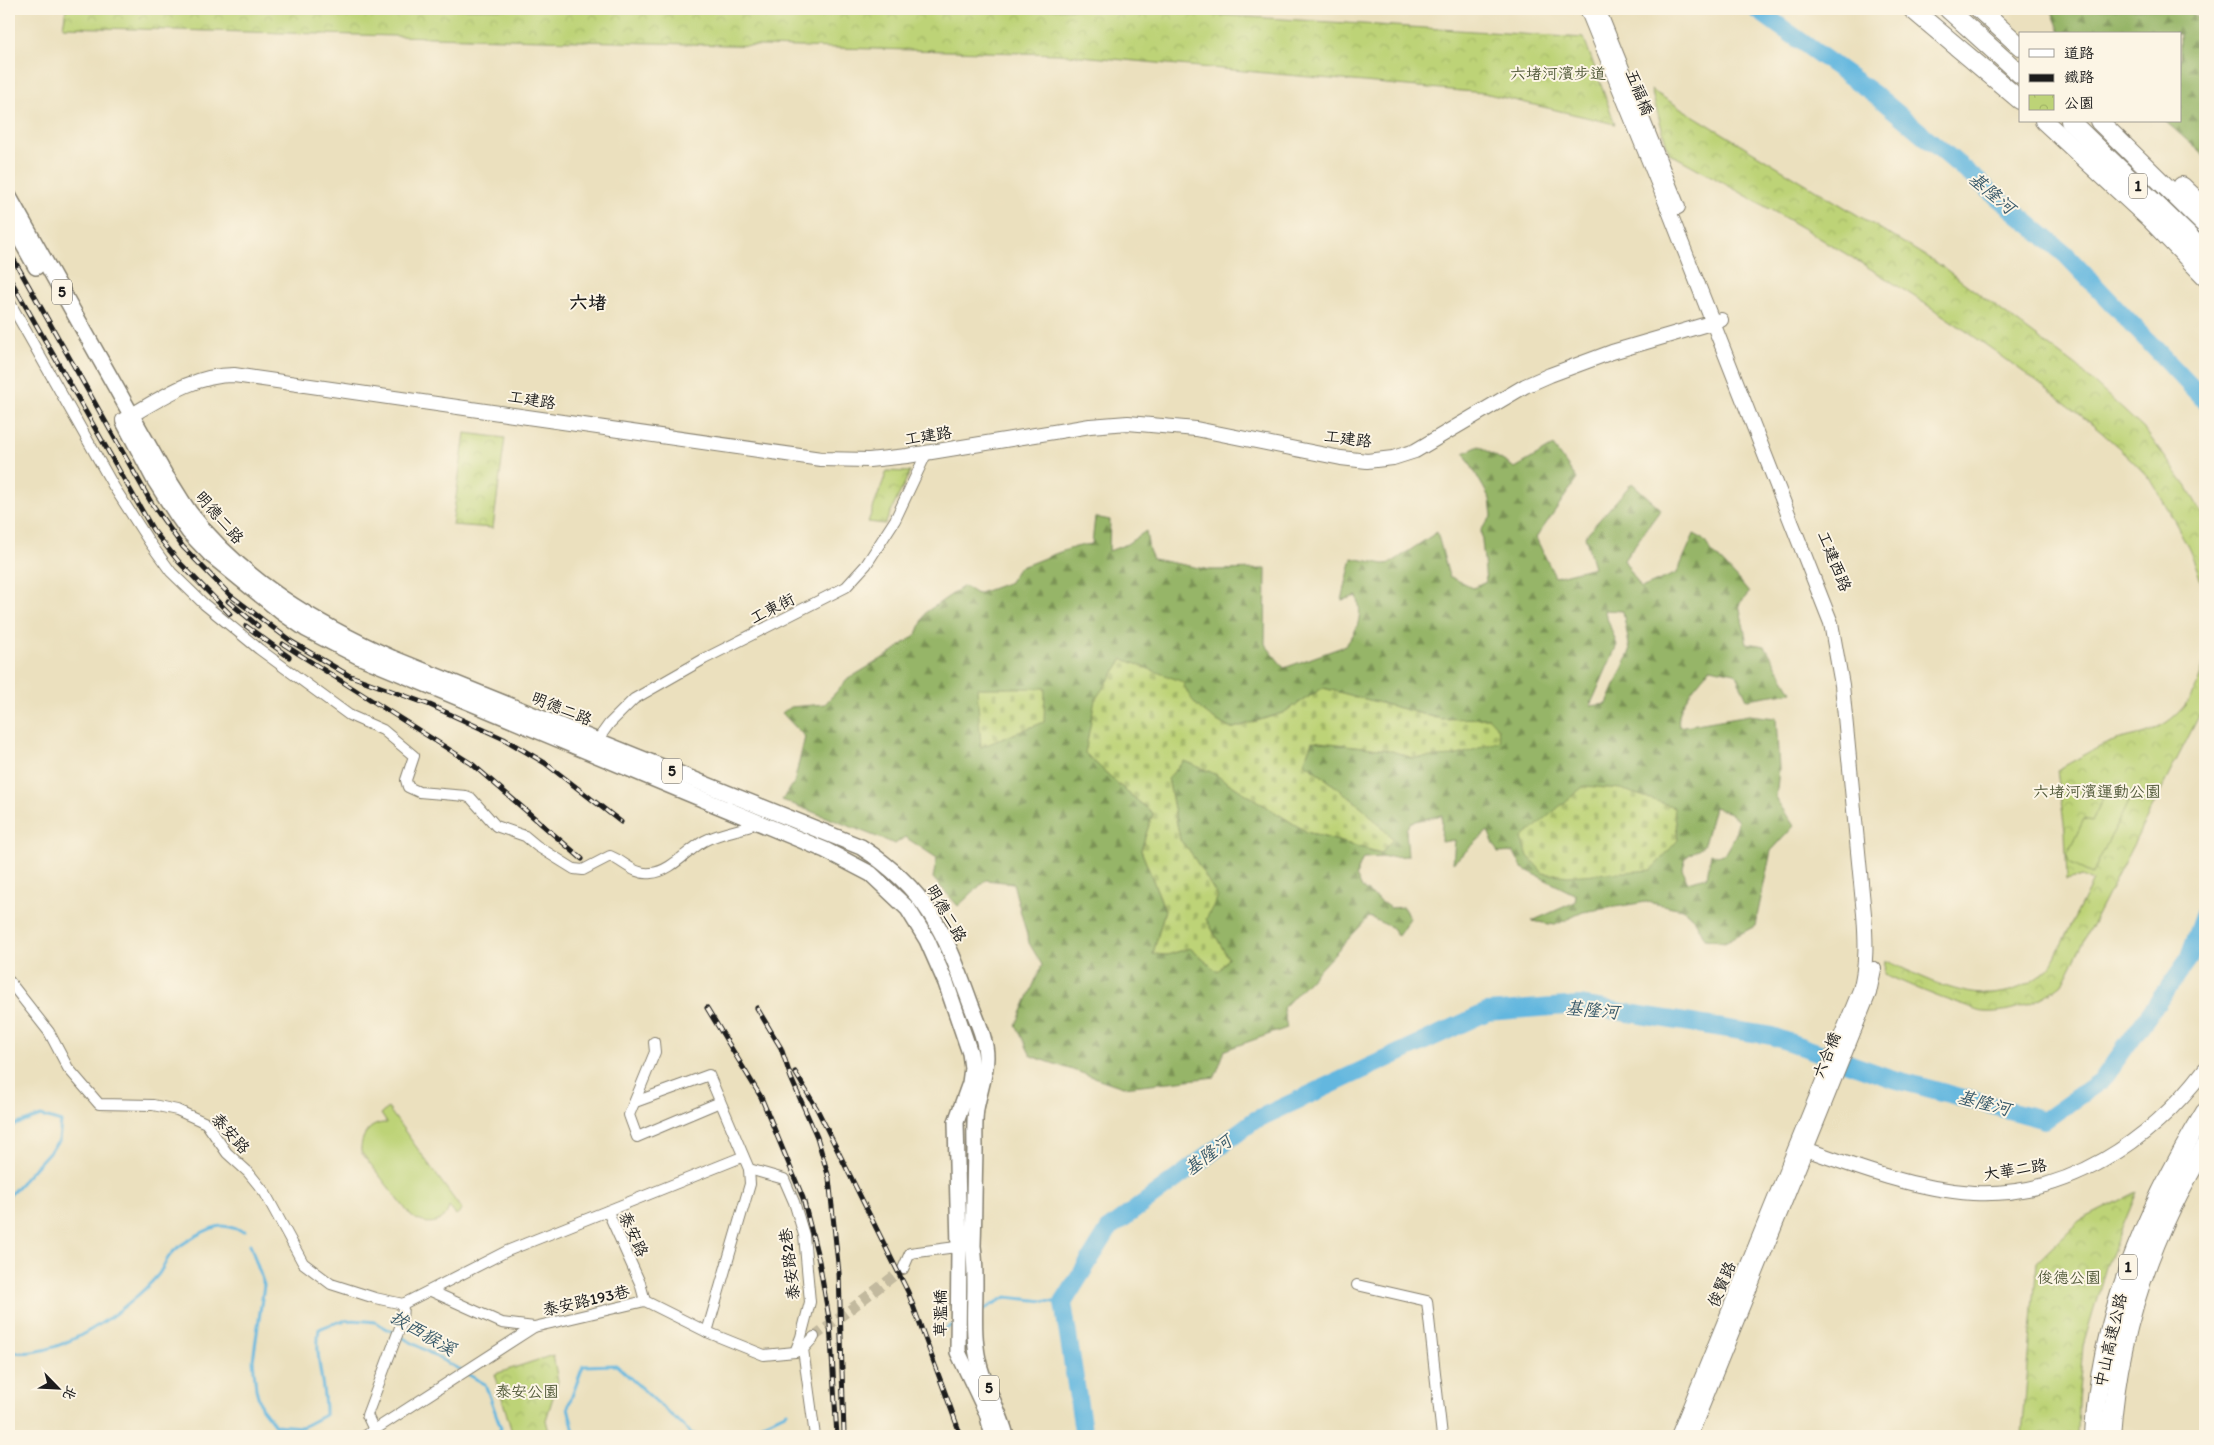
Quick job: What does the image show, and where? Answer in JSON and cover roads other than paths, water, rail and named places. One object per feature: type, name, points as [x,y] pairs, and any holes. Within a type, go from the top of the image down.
[{"type":"highway","points":[[1912,9],[2019,99]]},
{"type":"highway","points":[[1948,9],[2019,73]]},
{"type":"highway","points":[[1979,9],[2019,45]]},
{"type":"highway","points":[[2045,122],[2152,221],[2205,276]]},
{"type":"highway","name":"1","points":[[2071,122],[2205,252]]},
{"type":"highway","name":"1","points":[[2100,122],[2205,225]]},
{"type":"highway","points":[[2108,122],[2132,138],[2205,208]]},
{"type":"highway","name":"中山高速公路","points":[[2094,1436],[2095,1407],[2104,1349],[2118,1297],[2136,1246],[2160,1193],[2205,1112]]},
{"type":"highway","name":"中山高速公路","points":[[2111,1436],[2113,1400],[2120,1357],[2132,1307],[2148,1260],[2205,1147]]},
{"type":"main road","name":"明德二路","points":[[9,197],[127,418],[154,479],[189,532],[245,584],[280,611],[306,629],[358,656],[593,747],[861,847],[887,864],[908,883],[923,901],[937,924],[958,970],[982,1037],[986,1056],[976,1109],[966,1246],[957,1274]]},
{"type":"main road","name":"明德二路","points":[[9,219],[111,389]]},
{"type":"main road","name":"明德二路","points":[[966,1246],[975,1266],[976,1339],[980,1368],[1000,1414],[1006,1436]]},
{"type":"main road","name":"草濫橋","points":[[957,1274],[958,1352],[987,1413],[993,1436]]},
{"type":"street","name":"五福橋","points":[[1587,9],[1665,185]]},
{"type":"street","name":"五福橋","points":[[1598,9],[1665,185]]},
{"type":"street","name":"工建西路","points":[[1665,185],[1831,622],[1842,685],[1869,972]]},
{"type":"street","points":[[9,302],[114,487],[171,572],[204,604],[259,649],[349,715],[383,730],[411,751],[414,756],[406,780],[408,787],[413,791],[472,798],[496,826],[525,836],[536,846],[574,869],[583,870],[610,856],[620,860],[628,868],[652,874],[666,868],[705,841],[748,827]]},
{"type":"street","name":"工建路","points":[[127,418],[193,382],[211,376],[234,375],[486,410],[778,455],[851,461],[927,452],[1090,426],[1128,423],[1196,429],[1341,458],[1367,460],[1393,458],[1415,452],[1525,386],[1550,374],[1612,352],[1716,322]]},
{"type":"street","name":"工東街","points":[[593,747],[609,724],[634,699],[704,659],[846,587],[866,565],[895,520],[927,452]]},
{"type":"street","name":"六合橋","points":[[1802,1147],[1860,990],[1869,972]]},
{"type":"street","name":"泰安路","points":[[9,981],[49,1032],[68,1068],[99,1104],[153,1105],[176,1110],[206,1123],[227,1153],[248,1172],[264,1192],[303,1263],[331,1284],[375,1298],[403,1304],[507,1251],[608,1212],[640,1283],[645,1301]]},
{"type":"street","points":[[654,1042],[655,1052],[630,1115],[637,1137],[720,1102]]},
{"type":"street","name":"大華二路","points":[[1802,1147],[1907,1182],[1954,1191],[1999,1193],[2055,1181],[2078,1173],[2121,1151],[2170,1112],[2205,1069]]},
{"type":"street","points":[[635,1102],[709,1075],[742,1157],[749,1169],[750,1184],[707,1332]]},
{"type":"street","name":"俊賢路","points":[[1690,1436],[1802,1147]]},
{"type":"street","points":[[608,1212],[742,1157]]},
{"type":"street","name":"泰安路2巷","points":[[749,1169],[784,1179],[794,1202],[804,1234],[810,1302],[799,1350]]},
{"type":"street","name":"俊賢路","points":[[1678,1436],[1769,1230]]},
{"type":"street","points":[[903,1269],[910,1253],[966,1246]]},
{"type":"street","points":[[1357,1285],[1427,1301],[1442,1436]]},
{"type":"street","points":[[431,1291],[502,1323],[534,1327]]},
{"type":"street","points":[[645,1301],[707,1332],[764,1354],[799,1350],[814,1337]]},
{"type":"street","name":"泰安路193巷","points":[[534,1327],[645,1301]]},
{"type":"street","points":[[403,1304],[402,1322],[389,1352],[367,1415],[369,1433],[534,1327]]},
{"type":"street","points":[[799,1350],[815,1436]]},
{"type":"waterway","name":"基隆河","points":[[1756,9],[1877,96],[2066,255],[2205,401]]},
{"type":"waterway","name":"基隆河","points":[[1084,1436],[1063,1303],[1109,1229],[1255,1120],[1487,1012],[1579,1005],[1772,1036],[1890,1078],[2045,1120],[2102,1080],[2188,960],[2205,913]]},
{"type":"waterway","name":"拔西猴溪","points":[[9,1127],[41,1116],[61,1122],[59,1141],[9,1196]]},
{"type":"waterway","name":"拔西猴溪","points":[[9,1351],[28,1352],[48,1349],[69,1341],[90,1330],[129,1303],[158,1275],[172,1253],[188,1241],[203,1232],[222,1226],[245,1231]]},
{"type":"waterway","name":"拔西猴溪","points":[[250,1244],[264,1285],[253,1360],[256,1389],[261,1407],[275,1425],[302,1427],[325,1415],[318,1351],[319,1329],[334,1323],[359,1320],[375,1322],[485,1384],[501,1428],[497,1436]]},
{"type":"waterway","name":"拔西猴溪","points":[[979,1312],[1006,1297],[1063,1303]]},
{"type":"waterway","name":"拔西猴溪","points":[[936,1334],[953,1325]]},
{"type":"waterway","name":"拔西猴溪","points":[[575,1436],[568,1407],[583,1366],[616,1365],[692,1434],[707,1436]]},
{"type":"waterway","name":"拔西猴溪","points":[[737,1436],[787,1412]]},
{"type":"tunnel","points":[[814,1337],[903,1269]]},
{"type":"railway","points":[[9,251],[152,504],[183,547],[230,595],[292,642],[348,675],[430,705],[504,739],[545,763],[621,822]]},
{"type":"railway","points":[[9,277],[153,530],[179,562],[230,614]]},
{"type":"railway","points":[[228,601],[258,626]]},
{"type":"railway","points":[[246,626],[289,657]]},
{"type":"railway","points":[[283,644],[472,764],[582,859]]},
{"type":"railway","points":[[707,1008],[761,1097],[803,1198],[819,1261],[830,1324],[837,1436]]},
{"type":"railway","points":[[757,1008],[781,1048],[791,1078],[817,1137],[829,1178],[839,1273],[844,1434]]},
{"type":"railway","points":[[795,1072],[817,1109],[908,1292],[961,1436]]},
{"type":"district","name":"六堵","points":[[588,302]]},
{"type":"park label","name":"六堵河濱步道","points":[[1558,73]]},
{"type":"park label","name":"六堵河濱運動公園","points":[[2097,791]]},
{"type":"park label","name":"俊德公園","points":[[2069,1277]]},
{"type":"park label","name":"泰安公園","points":[[527,1391]]}]
